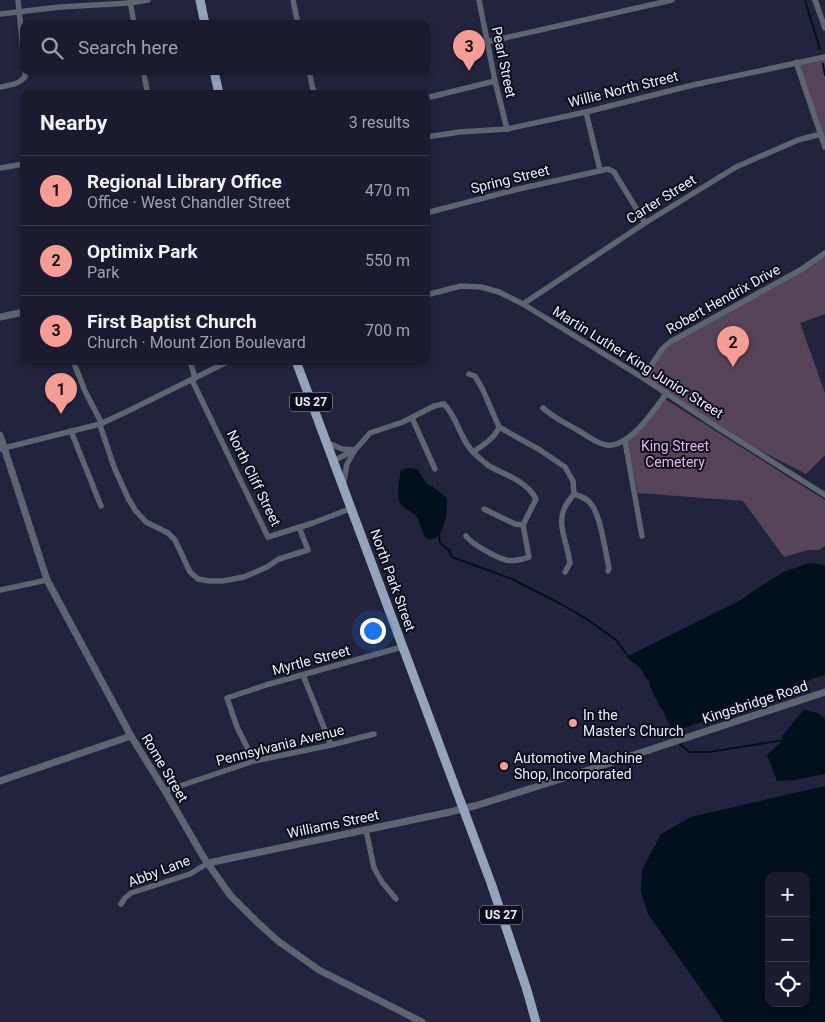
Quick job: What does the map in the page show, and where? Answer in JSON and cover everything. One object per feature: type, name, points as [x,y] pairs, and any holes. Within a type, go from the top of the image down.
[{"type":"main road","points":[[200,0],[204,20]]},
{"type":"main road","points":[[215,75],[218,90]]},
{"type":"main road","name":"North Park Street","points":[[297,365],[464,809]]},
{"type":"main road","name":"US 27","points":[[464,809],[491,883],[536,1022]]},
{"type":"street","points":[[18,0],[20,20]]},
{"type":"street","points":[[0,14],[148,0]]},
{"type":"street","points":[[293,0],[297,20]]},
{"type":"street","name":"Pearl Street","points":[[479,0],[495,81],[507,129]]},
{"type":"street","points":[[487,42],[672,0]]},
{"type":"street","points":[[815,0],[825,28]]},
{"type":"street","points":[[130,1],[133,20]]},
{"type":"street","name":"Willie North Street","points":[[430,136],[460,132],[507,129],[586,112],[692,85],[825,57]]},
{"type":"street","points":[[796,62],[825,147]]},
{"type":"street","points":[[0,87],[15,85],[21,82],[25,75]]},
{"type":"street","points":[[144,75],[147,90]]},
{"type":"street","points":[[310,75],[313,90]]},
{"type":"street","points":[[430,97],[495,81]]},
{"type":"street","points":[[586,112],[600,170],[608,169],[614,172],[645,223]]},
{"type":"street","name":"Carter Street","points":[[523,304],[645,223],[736,167],[798,140],[821,134]]},
{"type":"street","points":[[0,168],[20,165]]},
{"type":"street","name":"Spring Street","points":[[430,212],[600,170]]},
{"type":"street","name":"Robert Hendrix Drive","points":[[643,378],[662,349],[670,342],[802,269],[825,253]]},
{"type":"street","name":"Martin Luther King Junior Street","points":[[430,295],[461,286],[481,287],[499,292],[523,304],[643,378],[825,495]]},
{"type":"street","points":[[0,317],[20,313]]},
{"type":"street","points":[[75,365],[100,420],[114,467],[128,498],[135,510],[146,522],[168,533],[175,540],[190,572],[198,580],[223,581],[244,577],[267,567],[279,559],[308,550],[299,527]]},
{"type":"street","name":"North Cliff Street","points":[[191,365],[194,379],[268,537],[352,508]]},
{"type":"street","points":[[2,449],[100,424],[221,365]]},
{"type":"street","points":[[469,374],[476,376],[499,427],[566,467],[573,481],[574,494],[564,508],[561,518],[570,563],[565,572]]},
{"type":"street","points":[[543,408],[552,416],[596,442],[608,445],[619,444],[625,441],[644,421],[666,393]]},
{"type":"street","points":[[343,486],[347,464],[355,450],[370,433],[412,418],[434,406],[444,404],[450,409],[467,446],[488,465],[529,488],[536,498],[523,525],[529,557],[517,561],[505,560],[468,540],[466,536]]},
{"type":"street","points":[[412,418],[435,469]]},
{"type":"street","points":[[473,452],[483,446],[498,431],[499,427]]},
{"type":"street","points":[[71,431],[101,506]]},
{"type":"street","name":"Rome Street","points":[[0,435],[2,449],[47,580],[130,736],[208,864],[230,895],[286,947],[319,970],[422,1022]]},
{"type":"street","points":[[625,441],[642,536]]},
{"type":"street","points":[[326,442],[342,449],[355,450]]},
{"type":"street","points":[[333,461],[355,450]]},
{"type":"street","points":[[574,494],[590,502],[597,514],[608,570]]},
{"type":"street","points":[[484,509],[515,524],[523,525]]},
{"type":"street","points":[[0,590],[47,580]]},
{"type":"street","name":"Myrtle Street","points":[[254,761],[237,727],[228,698],[266,685],[402,647]]},
{"type":"street","points":[[303,675],[331,745]]},
{"type":"street","name":"Kingsbridge Road","points":[[464,809],[825,692]]},
{"type":"street","name":"Pennsylvania Avenue","points":[[164,791],[254,761],[374,734]]},
{"type":"street","points":[[0,781],[130,736]]},
{"type":"street","name":"Williams Street","points":[[208,864],[464,809]]},
{"type":"street","points":[[366,830],[374,868],[382,882],[396,899]]},
{"type":"street","name":"Abby Lane","points":[[121,904],[131,893],[190,874],[208,864]]},
{"type":"green space","points":[[825,57],[825,147],[796,62]]},
{"type":"green space","points":[[825,253],[825,314],[800,323],[825,393],[825,455],[806,474],[734,437],[643,378],[662,349]]},
{"type":"green space","name":"King Street Cemetery","points":[[665,399],[825,500],[825,546],[819,550],[808,550],[784,557],[743,501],[638,493],[627,442]]},
{"type":"water","points":[[417,469],[427,484],[446,497],[447,508],[442,530],[434,538],[426,538],[416,516],[404,508],[399,501],[398,488],[401,470]]},
{"type":"water","points":[[810,563],[825,566],[825,675],[811,679],[797,689],[673,732],[641,667],[628,656],[739,601],[783,572]]},
{"type":"water","points":[[804,710],[818,713],[825,719],[825,774],[795,780],[777,781],[767,755],[781,742],[783,735]]},
{"type":"water","points":[[825,786],[825,1022],[724,1022],[648,914],[641,892],[642,870],[661,834],[691,817]]},
{"type":"waterway","points":[[805,0],[820,49]]},
{"type":"waterway","points":[[823,64],[825,75]]},
{"type":"waterway","points":[[439,535],[440,543],[449,550],[452,557],[512,579],[588,620],[616,640],[631,660],[641,667],[647,678]]},
{"type":"waterway","points":[[650,684],[661,707]]},
{"type":"waterway","points":[[670,727],[676,739]]},
{"type":"waterway","points":[[678,742],[689,752],[709,752],[784,740]]},
{"type":"place","name":"First Baptist Church","points":[[469,71]]},
{"type":"place","name":"Optimix Park","points":[[733,367]]},
{"type":"place","name":"Regional Library Office","points":[[61,414]]},
{"type":"place","name":"In the Master's Church","points":[[573,723]]},
{"type":"place","name":"Automotive Machine Shop, Incorporated","points":[[504,766]]}]
